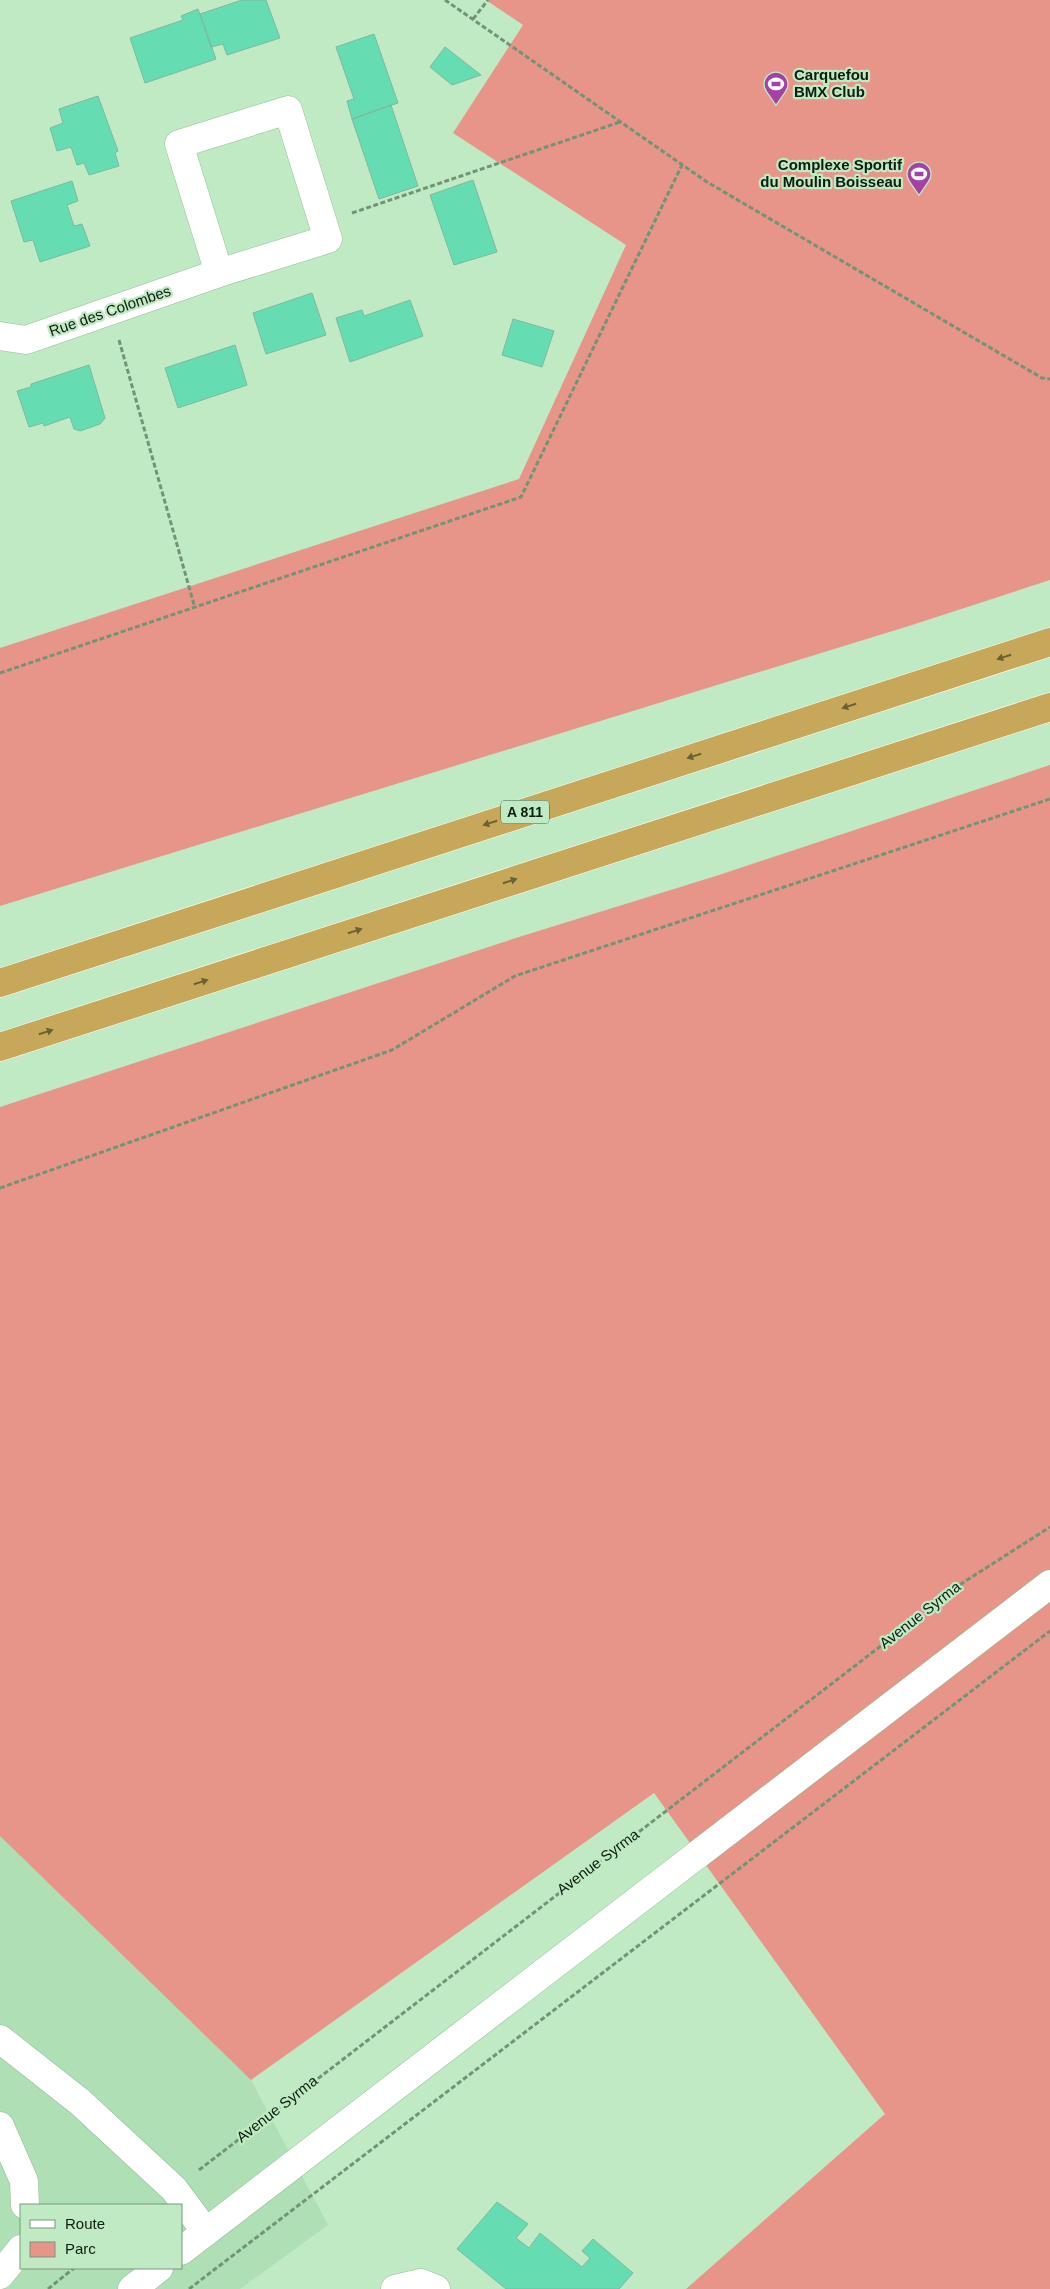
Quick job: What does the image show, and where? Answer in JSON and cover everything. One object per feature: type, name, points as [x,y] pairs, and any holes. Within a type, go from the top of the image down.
[{"type":"highway","name":"A 811","points":[[0,983],[1050,642]]},
{"type":"highway","points":[[0,1047],[1050,707]]},
{"type":"street","name":"Rue des Colombes","points":[[0,336],[26,340],[219,273],[328,239],[288,110],[179,144],[219,273]]},
{"type":"street","points":[[182,2250],[1050,1584]]},
{"type":"street","points":[[0,2039],[80,2102],[174,2189],[206,2232]]},
{"type":"street","points":[[0,2126],[24,2182],[25,2204]]},
{"type":"street","points":[[0,2276],[20,2250]]},
{"type":"street","points":[[132,2289],[158,2269]]},
{"type":"street","points":[[395,2289],[420,2283],[436,2289]]},
{"type":"path","points":[[445,0],[715,187],[1042,378],[1050,379]]},
{"type":"path","points":[[473,19],[488,0]]},
{"type":"path","points":[[323,223],[621,122]]},
{"type":"path","points":[[0,673],[521,497],[682,165]]},
{"type":"path","points":[[110,310],[195,608]]},
{"type":"path","points":[[0,1188],[392,1050],[515,976],[1050,799]]},
{"type":"path","name":"Avenue Syrma","points":[[174,2189],[956,1587],[1050,1527]]},
{"type":"path","points":[[189,2289],[1050,1631]]},
{"type":"path","points":[[48,2289],[73,2269]]},
{"type":"shaded area","points":[[0,1836],[251,2080],[328,2225],[240,2289],[0,2289]]},
{"type":"green space","points":[[486,0],[1050,0],[1050,580],[912,625],[0,906],[0,648],[519,479],[626,245],[453,133],[523,25]]},
{"type":"green space","points":[[1050,765],[1050,2289],[686,2289],[885,2114],[654,1793],[251,2080],[0,1836],[0,1107],[519,937],[719,875]]},
{"type":"building","points":[[242,0],[266,0],[280,38],[227,55],[223,44],[211,47],[200,14]]},
{"type":"building","points":[[198,9],[216,59],[145,83],[130,38],[183,20],[181,16]]},
{"type":"building","points":[[374,34],[398,103],[352,119],[347,101],[354,99],[336,47]]},
{"type":"building","points":[[445,47],[481,75],[452,85],[430,67]]},
{"type":"building","points":[[98,96],[118,151],[115,153],[119,166],[89,175],[84,163],[77,165],[71,147],[57,151],[50,128],[63,123],[59,109]]},
{"type":"building","points":[[391,105],[418,186],[379,199],[352,119]]},
{"type":"building","points":[[473,180],[497,252],[454,265],[430,195]]},
{"type":"building","points":[[72,181],[78,201],[67,205],[74,226],[82,224],[90,246],[40,262],[33,240],[24,242],[11,201]]},
{"type":"building","points":[[312,293],[326,335],[266,354],[253,313]]},
{"type":"building","points":[[410,300],[423,336],[350,362],[336,318],[362,310],[364,316]]},
{"type":"building","points":[[513,319],[554,331],[542,367],[502,355]]},
{"type":"building","points":[[235,345],[247,385],[178,408],[165,368]]},
{"type":"building","points":[[89,365],[105,418],[100,424],[80,431],[74,429],[70,417],[44,426],[43,423],[29,427],[17,391],[31,387],[31,384]]},
{"type":"building","points":[[497,2202],[528,2224],[516,2238],[529,2248],[540,2233],[582,2267],[590,2258],[582,2251],[593,2239],[633,2273],[619,2289],[506,2289],[457,2249]]},
{"type":"place","name":"Carquefou BMX Club","points":[[776,105]]},
{"type":"place","name":"Complexe Sportif du Moulin Boisseau","points":[[919,195]]}]
